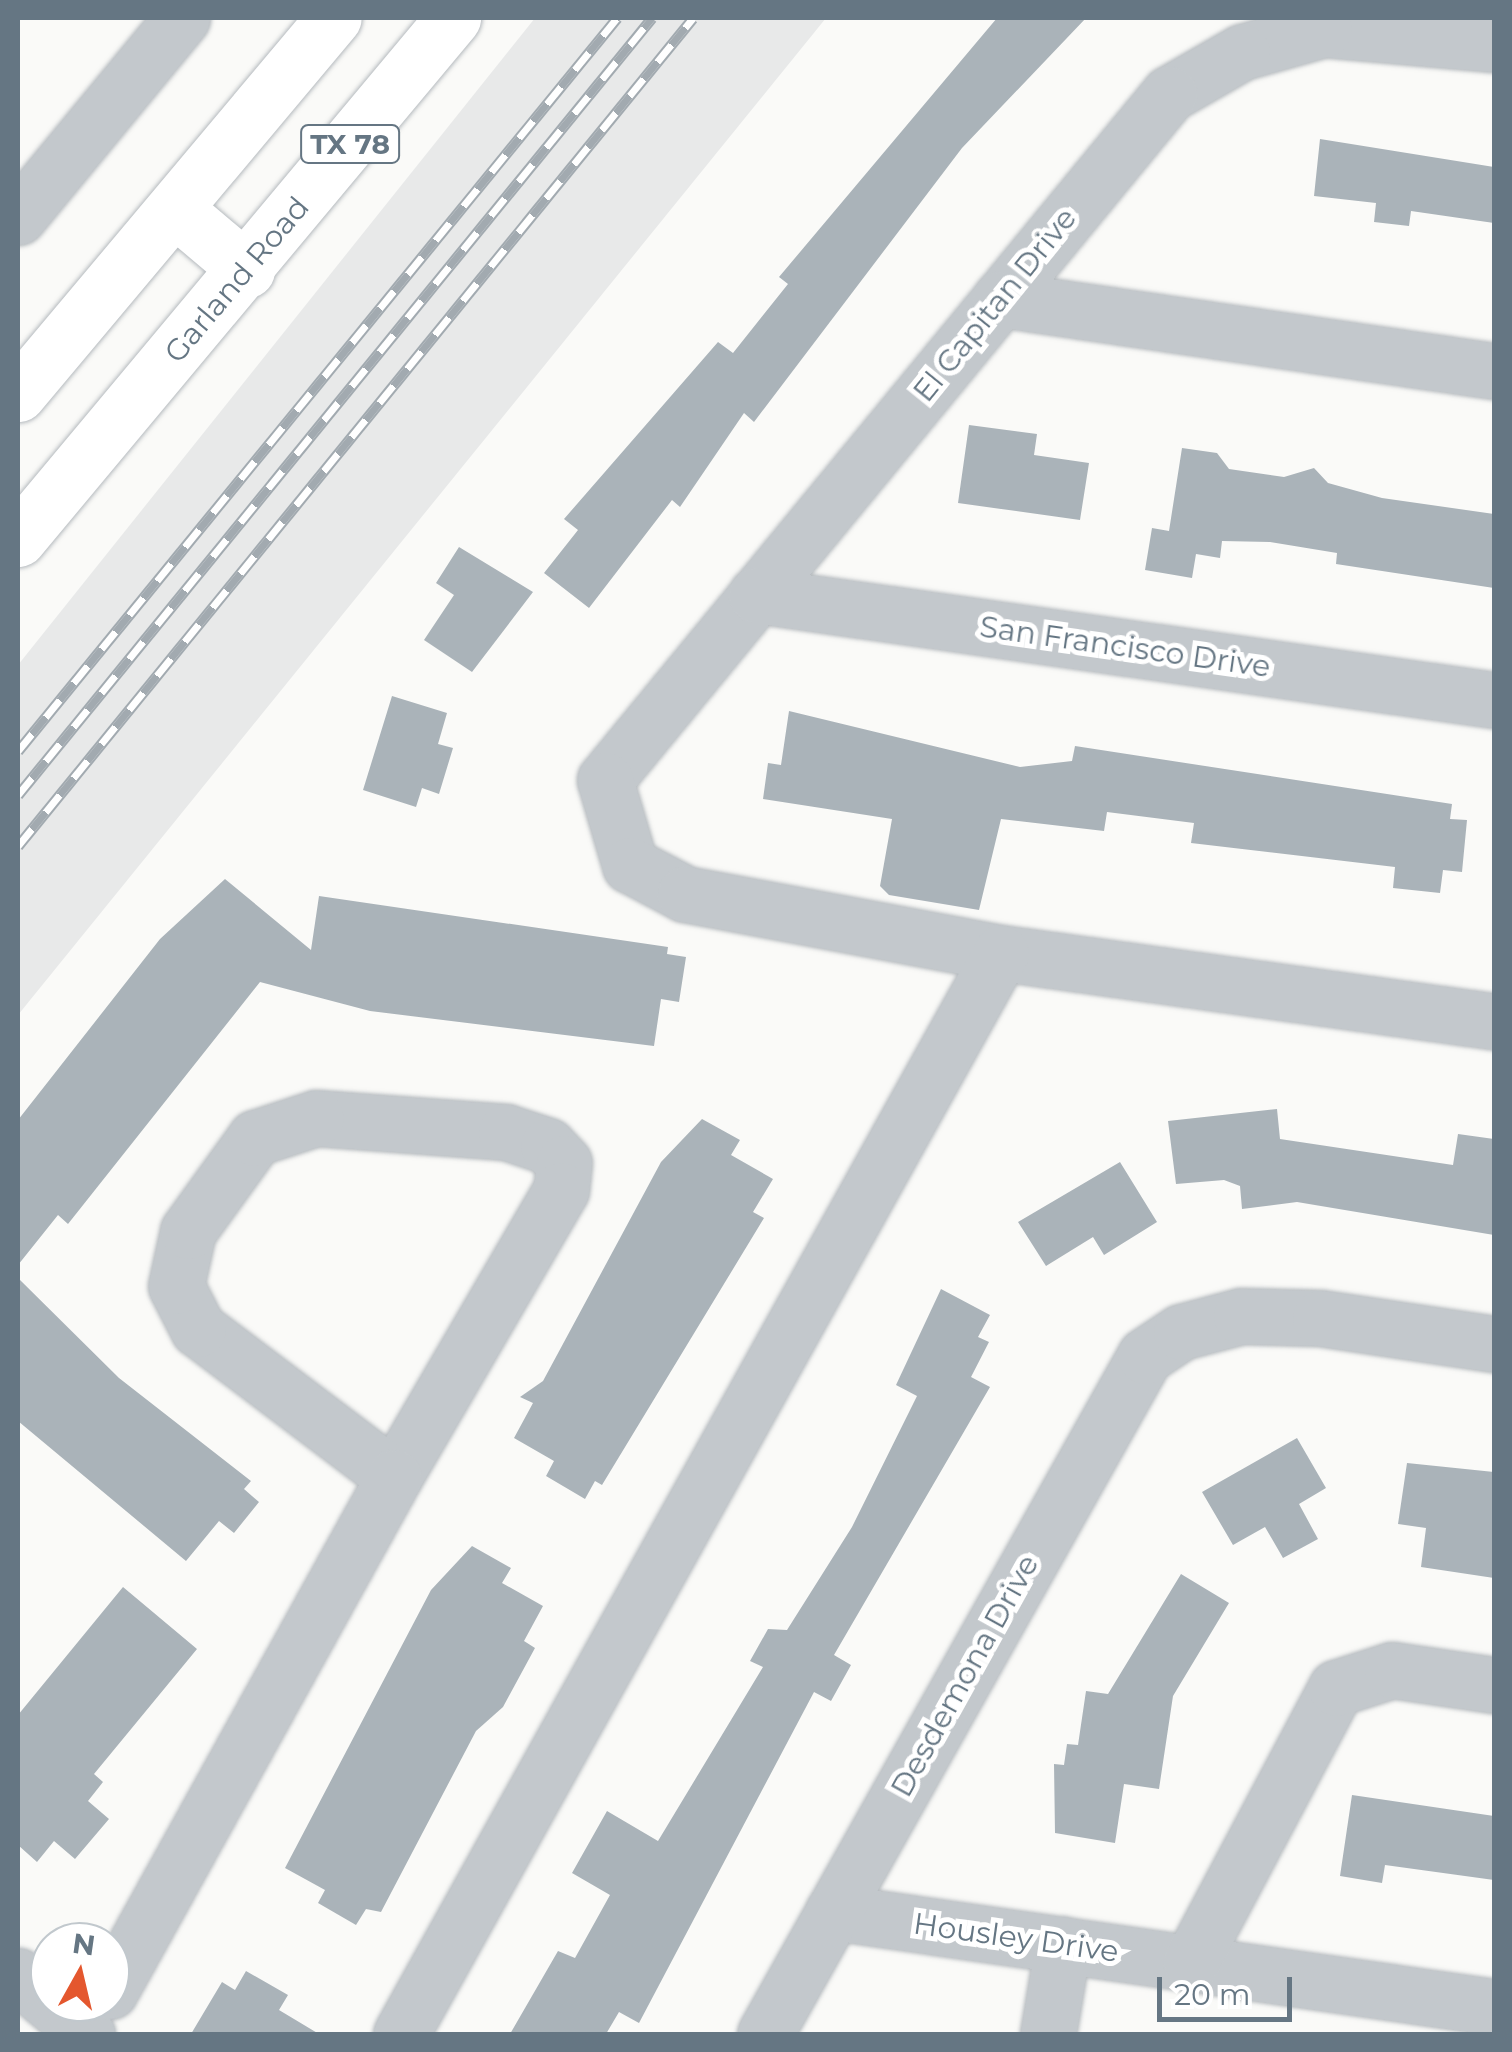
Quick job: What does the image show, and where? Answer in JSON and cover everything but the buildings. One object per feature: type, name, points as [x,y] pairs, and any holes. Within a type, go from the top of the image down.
[{"type":"main road","name":"TX 78","points":[[18,394],[334,18]]},
{"type":"main road","name":"Garland Road","points":[[18,539],[454,18]]},
{"type":"main road","points":[[176,210],[247,270]]},
{"type":"street","points":[[18,217],[182,18]]},
{"type":"street","name":"El Capitan Drive","points":[[1002,952],[655,883],[630,865],[605,780],[1169,94],[1242,52],[1324,29],[1494,44]]},
{"type":"street","points":[[1000,300],[1494,371]]},
{"type":"street","name":"San Francisco Drive","points":[[756,594],[1494,700]]},
{"type":"street","points":[[401,2034],[1002,952],[1494,1022]]},
{"type":"street","points":[[130,1956],[394,1477],[561,1190],[564,1163],[548,1146],[506,1132],[291,1120],[255,1138],[188,1231],[176,1264],[180,1298],[198,1329],[394,1477]]},
{"type":"street","name":"Desdemona Drive","points":[[765,2034],[1146,1356],[1181,1332],[1240,1316],[1320,1318],[1494,1344]]},
{"type":"street","points":[[1191,1962],[1336,1688],[1392,1670],[1494,1685]]},
{"type":"street","name":"Housley Drive","points":[[833,1912],[1494,2008]]},
{"type":"street","points":[[1048,2034],[1063,1944]]},
{"type":"street","points":[[18,1976],[86,2034]]},
{"type":"shaded area","points":[[535,18],[826,18],[18,1015],[18,665]]},
{"type":"railway","points":[[18,751],[617,18]]},
{"type":"railway","points":[[18,795],[652,18]]},
{"type":"railway","points":[[18,846],[693,18]]}]
